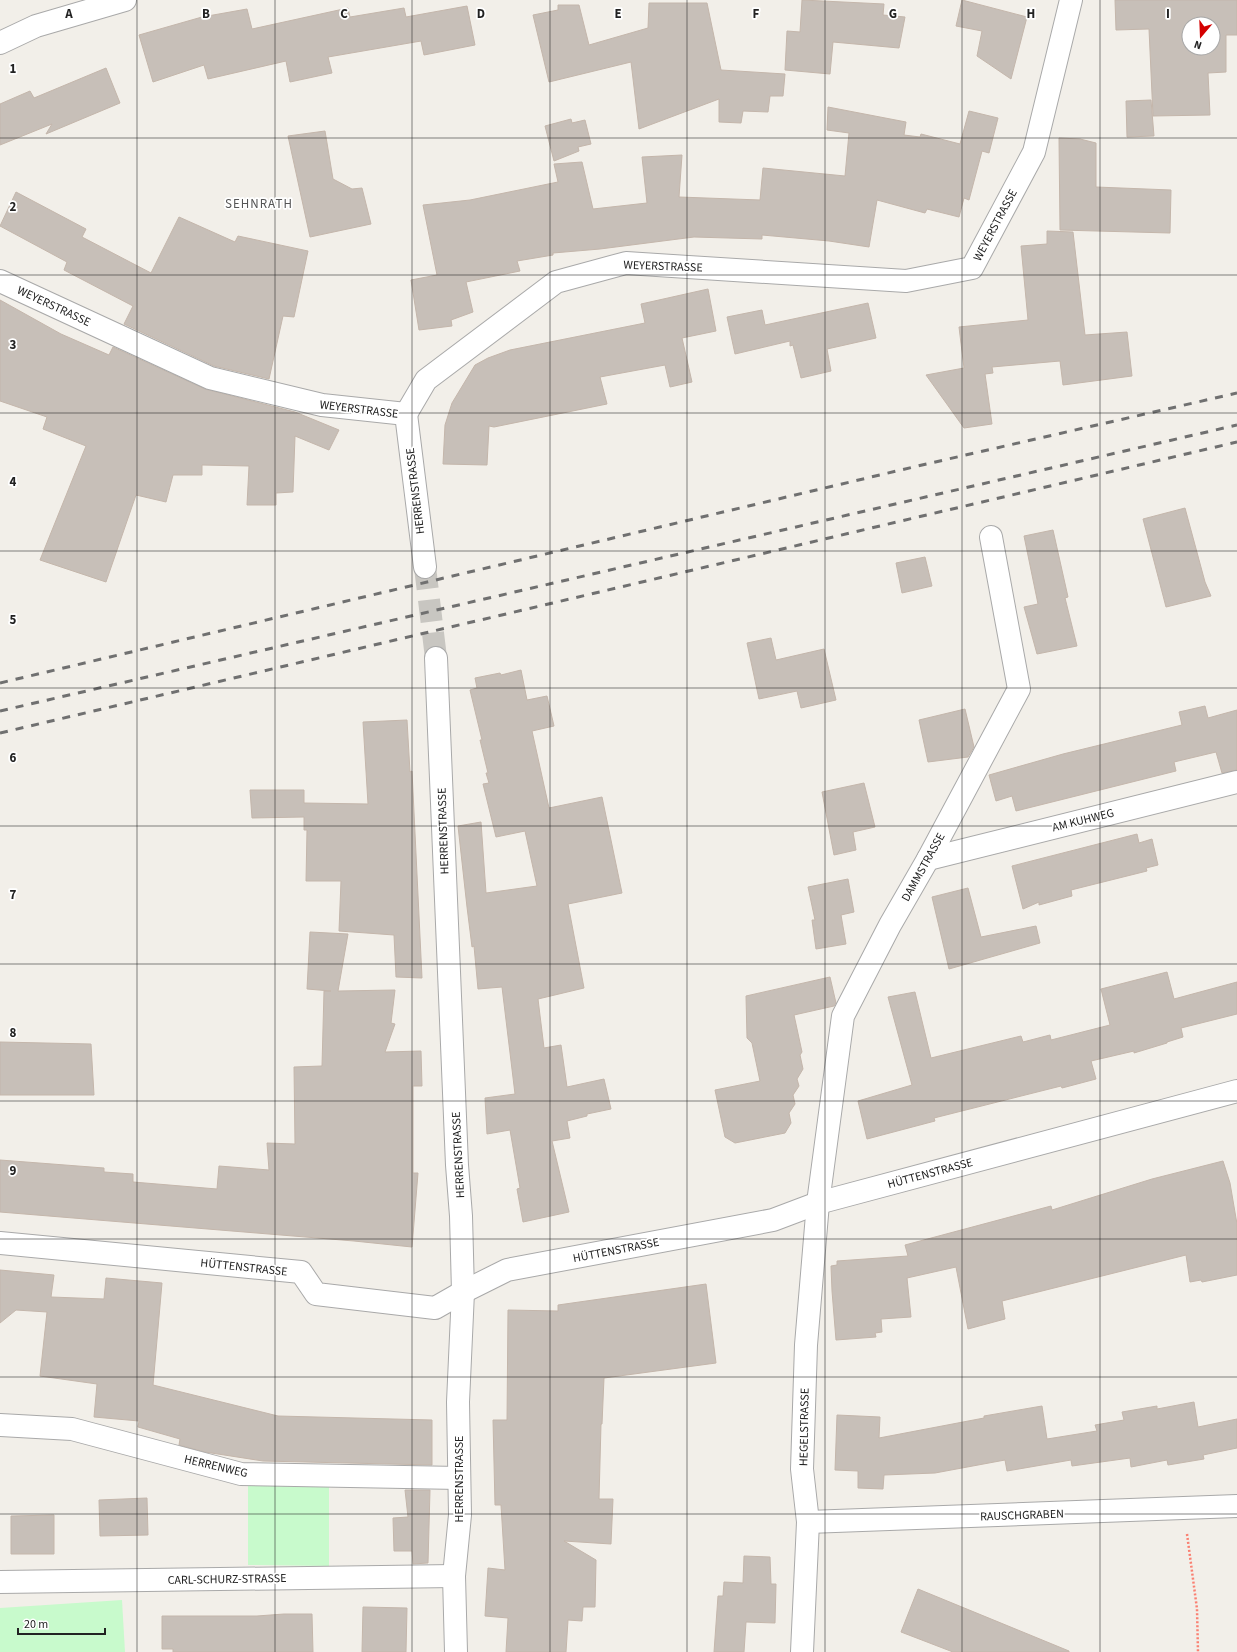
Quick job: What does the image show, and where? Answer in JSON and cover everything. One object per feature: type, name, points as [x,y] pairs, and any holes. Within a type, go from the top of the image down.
[{"type":"street","points":[[0,42],[36,26],[125,0]]},
{"type":"street","name":"WEYERSTRASSE","points":[[0,281],[210,378],[322,405],[406,414],[426,380],[556,282],[626,262],[906,281],[972,268],[1034,152],[1071,0]]},
{"type":"street","name":"HERRENSTRASSE","points":[[406,414],[425,567]]},
{"type":"street","name":"DAMMSTRASSE","points":[[818,1203],[843,1016],[890,925],[928,859],[1020,689],[991,536]]},
{"type":"street","name":"HERRENSTRASSE","points":[[436,658],[457,1165],[461,1216],[463,1292],[458,1402],[460,1515],[454,1576],[456,1652]]},
{"type":"street","name":"AM KUHWEG","points":[[928,859],[1237,782]]},
{"type":"street","name":"HÜTTENSTRASSE","points":[[0,1243],[301,1272],[316,1294],[435,1308],[507,1270],[773,1220],[818,1203],[1237,1091]]},
{"type":"street","name":"HEGELSTRASSE","points":[[802,1652],[808,1522],[802,1469],[806,1360],[818,1203]]},
{"type":"street","name":"HERRENWEG","points":[[0,1425],[72,1429],[241,1474],[459,1478]]},
{"type":"street","name":"RAUSCHGRABEN","points":[[808,1522],[1237,1506]]},
{"type":"street","name":"CARL-SCHURZ-STRASSE","points":[[0,1582],[454,1576]]},
{"type":"path","points":[[1183,1509],[1197,1609],[1198,1652]]},
{"type":"green space","points":[[248,1481],[329,1481],[329,1566],[248,1565]]},
{"type":"green space","points":[[122,1600],[125,1652],[0,1652],[0,1608]]},
{"type":"building","points":[[802,0],[884,4],[883,15],[905,17],[899,48],[833,42],[830,74],[785,70],[787,31],[800,32]]},
{"type":"building","points":[[962,0],[1027,17],[1011,79],[977,56],[982,31],[956,26]]},
{"type":"building","points":[[1115,0],[1237,0],[1237,35],[1226,35],[1226,72],[1208,73],[1210,115],[1153,116],[1149,29],[1116,30]]},
{"type":"building","points":[[649,3],[707,3],[721,70],[785,74],[783,96],[770,96],[768,112],[743,111],[741,123],[719,122],[719,99],[639,129],[631,62],[549,82],[533,15],[558,10],[558,5],[579,5],[589,45],[648,28]]},
{"type":"building","points":[[467,6],[475,45],[424,55],[421,41],[328,57],[332,73],[290,82],[286,61],[208,79],[204,65],[153,82],[139,35],[202,17],[247,9],[252,29],[348,8],[350,17],[404,8],[406,17]]},
{"type":"building","points":[[106,68],[120,103],[46,134],[52,124],[0,145],[0,104],[30,91],[34,98]]},
{"type":"building","points":[[1151,100],[1154,136],[1127,137],[1126,101]]},
{"type":"building","points":[[828,107],[906,122],[904,135],[920,137],[921,134],[960,144],[969,111],[998,118],[989,153],[982,151],[969,200],[964,198],[959,217],[927,209],[925,213],[877,200],[869,247],[829,241],[762,235],[762,239],[694,237],[600,249],[553,253],[553,255],[517,261],[520,271],[466,282],[473,312],[451,320],[452,326],[419,330],[411,280],[437,275],[423,205],[470,200],[558,182],[554,164],[582,162],[593,209],[647,203],[642,157],[682,155],[679,197],[760,200],[763,168],[845,176],[849,133],[827,130]]},
{"type":"building","points":[[571,119],[572,123],[585,120],[591,144],[578,147],[579,151],[554,161],[545,126]]},
{"type":"building","points":[[325,131],[333,179],[352,189],[362,188],[371,224],[310,237],[288,136]]},
{"type":"building","points":[[1059,138],[1080,139],[1096,143],[1096,187],[1171,190],[1170,233],[1060,230]]},
{"type":"building","points":[[16,192],[86,229],[82,237],[151,273],[179,217],[235,242],[238,236],[308,251],[294,317],[283,316],[269,379],[214,366],[124,324],[133,306],[64,270],[67,262],[0,226]]},
{"type":"building","points":[[1047,231],[1073,232],[1085,335],[1127,332],[1132,376],[1063,385],[1060,361],[992,367],[993,373],[985,374],[992,424],[964,428],[926,375],[964,368],[959,327],[1028,320],[1021,246],[1047,244]]},
{"type":"building","points":[[708,289],[716,331],[682,338],[692,382],[670,387],[665,365],[600,377],[607,404],[494,427],[489,426],[487,465],[443,464],[445,425],[452,403],[475,365],[488,358],[510,350],[645,323],[641,304]]},
{"type":"building","points":[[0,300],[61,334],[109,355],[113,347],[205,389],[295,412],[339,430],[329,450],[295,436],[293,492],[276,493],[276,505],[247,505],[249,466],[202,465],[202,475],[173,475],[166,502],[136,495],[106,582],[40,560],[86,446],[43,429],[47,417],[0,401]]},
{"type":"building","points":[[868,303],[876,338],[827,349],[831,371],[801,378],[793,345],[790,346],[790,341],[735,354],[727,317],[762,310],[765,325]]},
{"type":"building","points":[[1185,508],[1205,582],[1211,596],[1166,607],[1143,519]]},
{"type":"building","points":[[1053,530],[1068,597],[1065,598],[1077,646],[1037,654],[1024,607],[1038,604],[1024,536]]},
{"type":"building","points":[[925,557],[932,586],[902,593],[896,563]]},
{"type":"building","points":[[771,638],[776,660],[824,649],[836,700],[801,708],[797,691],[759,699],[747,643]]},
{"type":"building","points":[[521,670],[527,700],[547,696],[554,726],[532,731],[549,808],[602,797],[622,893],[568,904],[584,988],[538,999],[544,1048],[561,1045],[567,1087],[604,1079],[611,1109],[587,1114],[587,1116],[567,1121],[570,1138],[552,1141],[569,1212],[523,1222],[517,1189],[520,1188],[510,1130],[487,1134],[485,1098],[515,1094],[502,987],[478,989],[474,946],[472,947],[458,826],[481,822],[486,893],[537,886],[525,831],[496,837],[483,784],[489,783],[486,773],[488,773],[470,690],[477,688],[475,678],[500,673],[501,675]]},
{"type":"building","points":[[1205,706],[1208,718],[1237,710],[1237,770],[1222,773],[1216,752],[1174,762],[1176,771],[1016,811],[1012,796],[996,801],[989,775],[1063,754],[1182,725],[1179,712]]},
{"type":"building","points":[[965,709],[974,747],[968,757],[928,762],[919,720]]},
{"type":"building","points":[[407,720],[410,772],[412,771],[422,978],[396,977],[394,935],[339,931],[341,881],[306,881],[307,830],[304,830],[304,817],[252,818],[250,790],[304,790],[304,803],[368,804],[363,722]]},
{"type":"building","points":[[864,783],[875,827],[853,832],[856,850],[834,855],[822,792]]},
{"type":"building","points":[[1137,834],[1139,843],[1152,839],[1158,865],[1146,868],[1147,871],[1071,890],[1072,896],[1039,905],[1039,902],[1023,909],[1012,866]]},
{"type":"building","points":[[848,879],[854,912],[841,915],[846,944],[816,949],[812,920],[815,920],[808,887]]},
{"type":"building","points":[[968,888],[981,937],[1036,926],[1040,943],[949,969],[932,897]]},
{"type":"building","points":[[310,932],[348,934],[338,991],[395,990],[391,1023],[395,1024],[385,1052],[421,1051],[422,1086],[413,1086],[413,1173],[418,1173],[412,1247],[0,1212],[0,1160],[104,1168],[104,1172],[133,1174],[133,1182],[217,1189],[219,1166],[269,1170],[267,1143],[295,1144],[294,1067],[322,1066],[324,991],[331,991],[307,989]]},
{"type":"building","points":[[1167,972],[1174,999],[1237,982],[1237,1014],[1181,1028],[1183,1037],[1167,1043],[1134,1053],[1134,1051],[1091,1061],[1096,1079],[1062,1088],[1061,1086],[934,1118],[935,1121],[867,1139],[858,1101],[912,1085],[888,997],[915,992],[931,1058],[1021,1036],[1023,1042],[1050,1035],[1051,1040],[1110,1025],[1101,989]]},
{"type":"building","points":[[830,977],[836,1003],[834,1006],[794,1015],[802,1052],[800,1055],[803,1069],[797,1079],[799,1086],[793,1095],[795,1104],[789,1113],[791,1123],[785,1133],[735,1143],[725,1137],[715,1090],[760,1081],[752,1043],[747,1038],[746,996]]},
{"type":"building","points":[[0,1042],[91,1044],[94,1095],[0,1095]]},
{"type":"building","points":[[1223,1161],[1230,1183],[1237,1224],[1237,1275],[1202,1282],[1201,1280],[1190,1282],[1186,1255],[1002,1301],[1005,1319],[968,1329],[956,1267],[907,1278],[911,1317],[881,1319],[882,1332],[875,1333],[876,1337],[836,1340],[831,1266],[837,1265],[837,1261],[908,1256],[905,1245],[1051,1206],[1052,1210],[1152,1179]]},
{"type":"building","points":[[0,1270],[54,1275],[51,1297],[104,1299],[106,1278],[162,1283],[153,1385],[278,1416],[432,1420],[432,1465],[263,1461],[205,1452],[179,1445],[180,1439],[138,1427],[139,1421],[94,1417],[97,1384],[40,1376],[47,1312],[16,1310],[0,1323]]},
{"type":"building","points":[[706,1284],[716,1363],[604,1378],[599,1499],[613,1499],[611,1544],[564,1541],[596,1560],[595,1607],[583,1607],[582,1621],[568,1620],[566,1652],[506,1652],[508,1618],[485,1616],[488,1568],[505,1570],[501,1505],[495,1505],[493,1420],[507,1420],[508,1310],[558,1311],[558,1305]]},
{"type":"building","points":[[1194,1402],[1198,1427],[1237,1419],[1237,1448],[1203,1455],[1204,1459],[1168,1465],[1167,1460],[1131,1467],[1130,1458],[1072,1466],[1071,1460],[1007,1471],[1005,1460],[935,1473],[884,1475],[883,1489],[858,1488],[858,1471],[835,1470],[837,1415],[880,1417],[879,1438],[984,1418],[984,1416],[1042,1406],[1047,1439],[1097,1431],[1095,1425],[1124,1420],[1122,1412],[1157,1406],[1157,1409]]},
{"type":"building","points":[[405,1490],[430,1490],[428,1563],[413,1564],[412,1551],[394,1551],[393,1518],[408,1517]]},
{"type":"building","points":[[147,1498],[148,1535],[100,1536],[99,1500]]},
{"type":"building","points":[[54,1515],[54,1554],[11,1554],[11,1516]]},
{"type":"building","points":[[744,1556],[770,1557],[771,1584],[776,1584],[775,1623],[746,1622],[744,1652],[714,1652],[718,1596],[723,1596],[724,1582],[743,1583]]},
{"type":"building","points":[[918,1589],[1069,1652],[953,1652],[901,1632]]},
{"type":"building","points":[[363,1607],[407,1608],[406,1652],[362,1652]]},
{"type":"building","points":[[312,1614],[313,1652],[173,1652],[173,1649],[162,1649],[162,1616],[257,1616]]},
{"type":"tunnel","points":[[425,567],[436,658]]},
{"type":"railway","points":[[0,683],[922,465],[1237,393]]},
{"type":"railway","points":[[0,711],[1237,425]]},
{"type":"railway","points":[[0,733],[1237,442]]},
{"type":"district","name":"SEHNRATH","points":[[259,203]]}]
